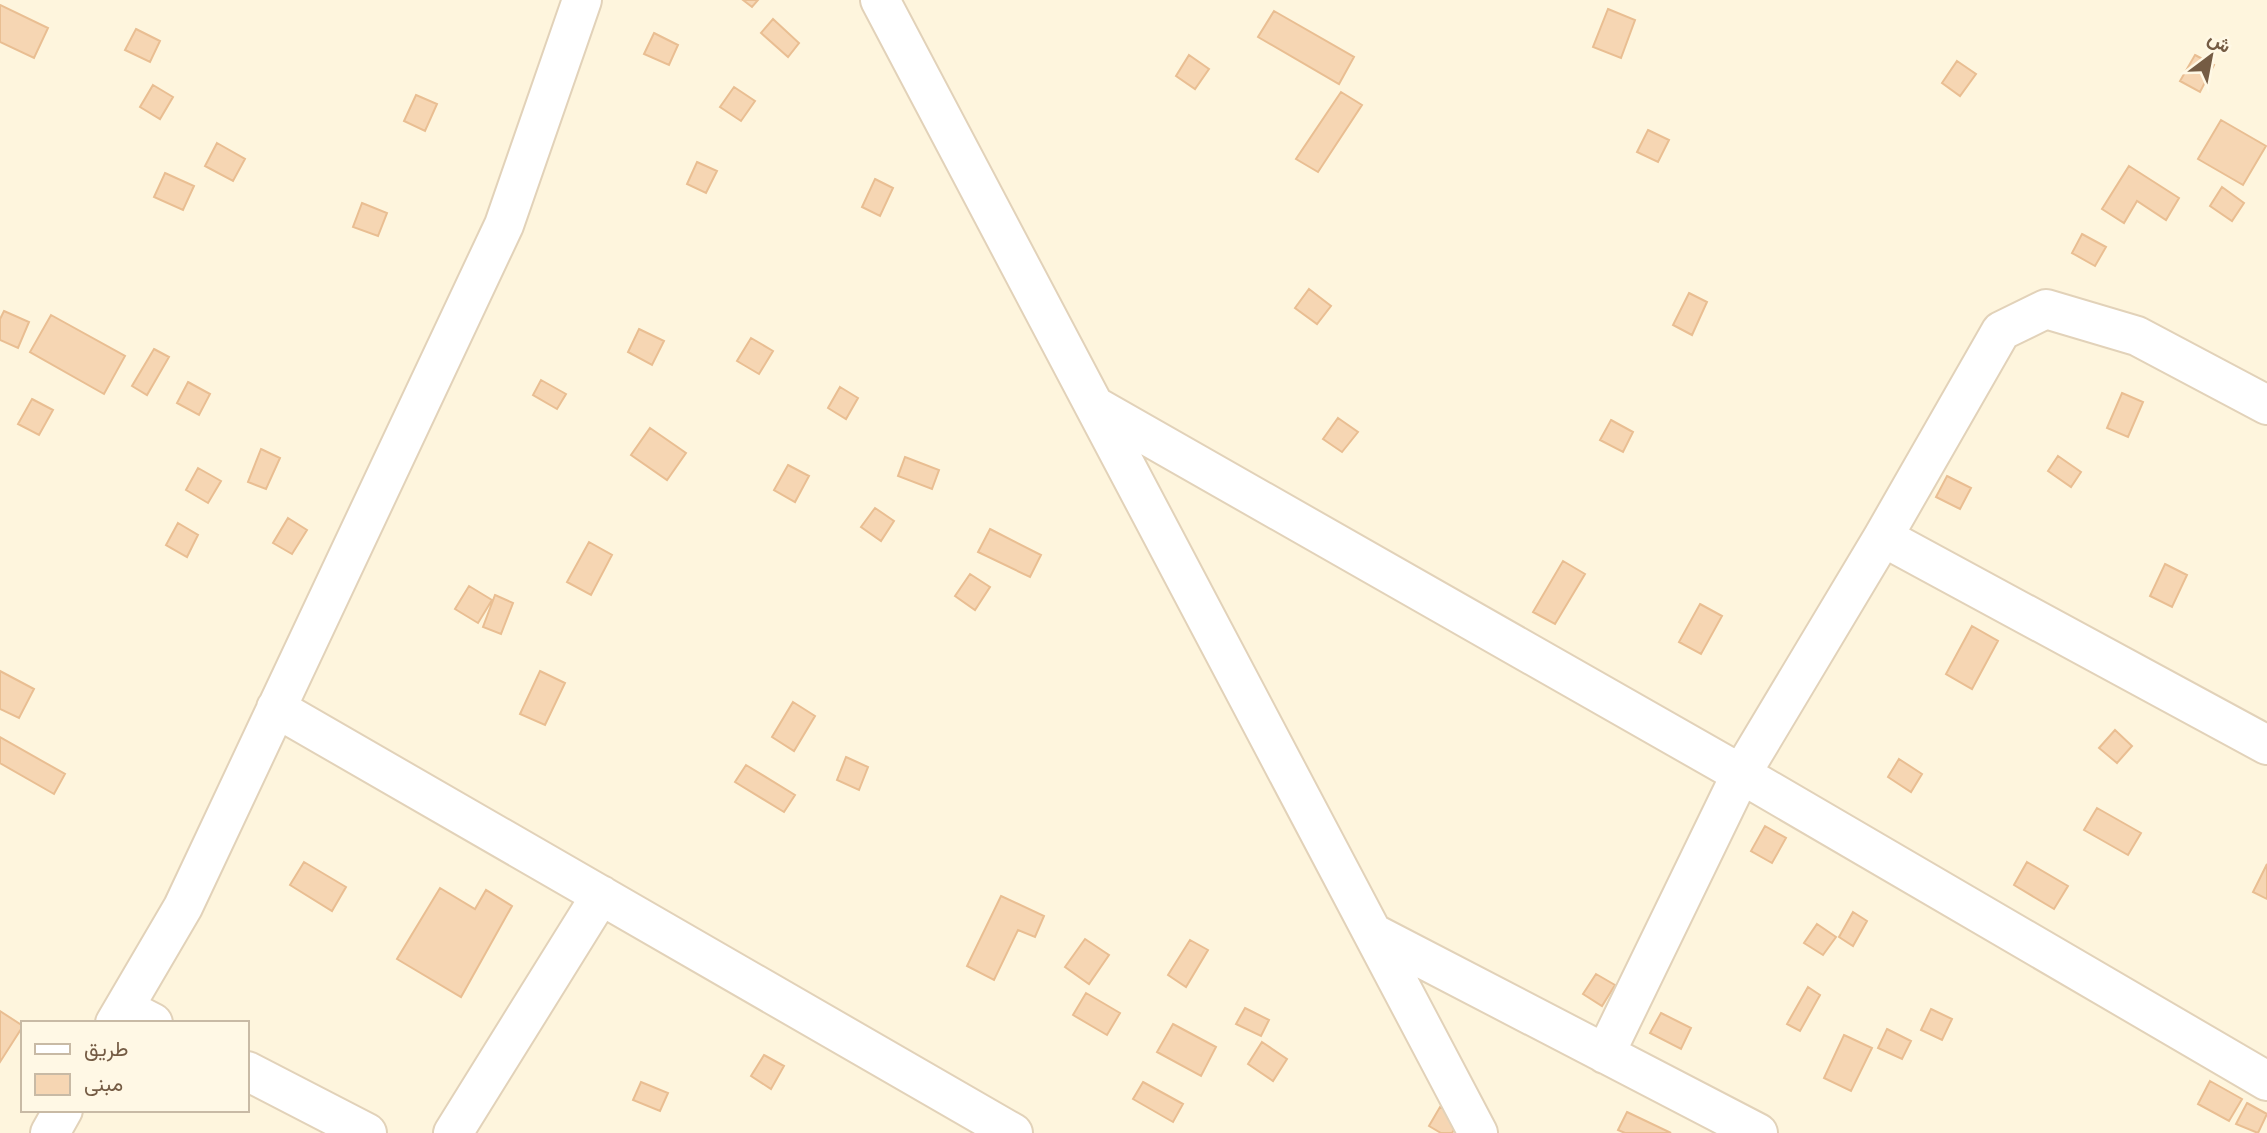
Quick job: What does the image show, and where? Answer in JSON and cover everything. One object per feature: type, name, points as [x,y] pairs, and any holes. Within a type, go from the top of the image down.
[{"type":"street","points":[[131,1018],[503,225],[582,0]]},
{"type":"street","points":[[880,0],[1478,1133]]},
{"type":"street","points":[[1605,1054],[1741,774],[1883,537],[2001,331],[2046,309],[2137,336],[2267,405]]},
{"type":"street","points":[[1095,406],[1741,774],[2267,1081]]},
{"type":"street","points":[[1883,537],[2267,745]]},
{"type":"street","points":[[276,708],[1013,1133]]},
{"type":"street","points":[[453,1133],[601,895]]},
{"type":"street","points":[[1373,933],[1758,1133]]},
{"type":"street","points":[[248,1072],[367,1133]]},
{"type":"street","points":[[50,1133],[62,1112]]},
{"type":"building","points":[[743,0],[758,0],[752,7]]},
{"type":"building","points":[[0,5],[48,28],[34,58],[0,42]]},
{"type":"building","points":[[1608,9],[1635,20],[1621,58],[1593,47]]},
{"type":"building","points":[[1274,11],[1354,57],[1339,84],[1258,37]]},
{"type":"building","points":[[773,19],[799,43],[788,57],[761,33]]},
{"type":"building","points":[[136,29],[160,41],[150,62],[125,50]]},
{"type":"building","points":[[654,33],[678,45],[669,65],[644,54]]},
{"type":"building","points":[[1189,55],[1209,69],[1195,89],[1176,76]]},
{"type":"building","points":[[2195,55],[2214,65],[2200,92],[2180,81]]},
{"type":"building","points":[[1957,61],[1976,74],[1960,96],[1942,83]]},
{"type":"building","points":[[153,85],[173,97],[160,119],[140,107]]},
{"type":"building","points":[[734,87],[755,101],[741,121],[720,107]]},
{"type":"building","points":[[1341,92],[1362,105],[1318,172],[1296,159]]},
{"type":"building","points":[[416,95],[437,104],[425,131],[404,121]]},
{"type":"building","points":[[2221,120],[2266,146],[2243,185],[2198,159]]},
{"type":"building","points":[[1648,130],[1669,140],[1658,162],[1637,152]]},
{"type":"building","points":[[217,143],[245,159],[233,181],[205,166]]},
{"type":"building","points":[[697,162],[717,171],[706,193],[687,184]]},
{"type":"building","points":[[2129,166],[2179,198],[2166,220],[2137,201],[2124,223],[2102,209]]},
{"type":"building","points":[[165,173],[194,186],[183,210],[154,197]]},
{"type":"building","points":[[875,179],[893,188],[880,216],[862,207]]},
{"type":"building","points":[[2222,187],[2244,203],[2232,221],[2210,206]]},
{"type":"building","points":[[362,203],[387,213],[378,236],[353,227]]},
{"type":"building","points":[[2082,234],[2106,247],[2095,266],[2072,253]]},
{"type":"building","points":[[1309,289],[1331,306],[1317,324],[1295,308]]},
{"type":"building","points":[[1689,293],[1707,302],[1692,335],[1673,325]]},
{"type":"building","points":[[4,311],[29,322],[18,348],[0,340],[0,319]]},
{"type":"building","points":[[51,315],[125,356],[104,394],[30,352]]},
{"type":"building","points":[[639,329],[664,341],[652,365],[628,352]]},
{"type":"building","points":[[751,338],[773,351],[759,374],[737,361]]},
{"type":"building","points":[[154,349],[169,357],[147,395],[132,386]]},
{"type":"building","points":[[541,380],[566,394],[557,409],[533,395]]},
{"type":"building","points":[[188,382],[210,394],[199,415],[177,403]]},
{"type":"building","points":[[840,387],[858,398],[846,419],[828,408]]},
{"type":"building","points":[[2122,393],[2143,402],[2128,437],[2107,428]]},
{"type":"building","points":[[32,399],[53,410],[39,435],[18,424]]},
{"type":"building","points":[[1338,418],[1358,432],[1342,452],[1323,439]]},
{"type":"building","points":[[1611,420],[1633,432],[1623,452],[1600,440]]},
{"type":"building","points":[[650,428],[686,453],[667,480],[631,455]]},
{"type":"building","points":[[261,449],[280,458],[266,489],[248,482]]},
{"type":"building","points":[[2058,456],[2081,472],[2071,487],[2048,471]]},
{"type":"building","points":[[905,457],[939,470],[932,489],[898,476]]},
{"type":"building","points":[[788,465],[809,476],[795,502],[774,490]]},
{"type":"building","points":[[198,468],[221,481],[208,503],[186,490]]},
{"type":"building","points":[[1947,476],[1971,488],[1960,509],[1936,497]]},
{"type":"building","points":[[875,508],[894,521],[881,541],[861,527]]},
{"type":"building","points":[[288,518],[307,530],[292,554],[273,543]]},
{"type":"building","points":[[178,523],[198,535],[187,557],[166,545]]},
{"type":"building","points":[[990,529],[1041,555],[1030,577],[978,552]]},
{"type":"building","points":[[589,542],[612,555],[591,595],[567,582]]},
{"type":"building","points":[[1563,561],[1585,574],[1555,624],[1533,612]]},
{"type":"building","points":[[2165,564],[2187,575],[2172,607],[2150,596]]},
{"type":"building","points":[[970,574],[990,587],[975,610],[955,596]]},
{"type":"building","points":[[469,586],[492,600],[478,623],[455,609]]},
{"type":"building","points":[[495,595],[513,603],[501,634],[483,627]]},
{"type":"building","points":[[1700,604],[1722,616],[1701,654],[1679,642]]},
{"type":"building","points":[[1972,626],[1998,641],[1972,689],[1946,674]]},
{"type":"building","points":[[0,671],[34,689],[19,718],[0,709]]},
{"type":"building","points":[[540,671],[565,683],[545,725],[520,714]]},
{"type":"building","points":[[793,702],[815,716],[794,751],[772,737]]},
{"type":"building","points":[[2115,730],[2132,746],[2117,763],[2099,748]]},
{"type":"building","points":[[0,737],[65,774],[54,794],[0,763]]},
{"type":"building","points":[[846,757],[868,767],[859,790],[837,780]]},
{"type":"building","points":[[1899,759],[1922,774],[1911,792],[1888,777]]},
{"type":"building","points":[[746,765],[795,795],[784,812],[735,782]]},
{"type":"building","points":[[2097,808],[2141,833],[2128,855],[2084,830]]},
{"type":"building","points":[[1765,826],[1786,838],[1772,863],[1751,851]]},
{"type":"building","points":[[304,862],[346,887],[332,911],[290,885]]},
{"type":"building","points":[[2027,862],[2068,886],[2054,909],[2014,885]]},
{"type":"building","points":[[2267,864],[2267,899],[2253,892]]},
{"type":"building","points":[[440,888],[475,909],[486,890],[512,906],[461,997],[397,959]]},
{"type":"building","points":[[1001,896],[1044,916],[1035,937],[1018,930],[994,980],[967,966]]},
{"type":"building","points":[[1853,912],[1867,921],[1853,946],[1839,937]]},
{"type":"building","points":[[1817,924],[1836,937],[1823,955],[1804,943]]},
{"type":"building","points":[[1085,939],[1109,955],[1089,984],[1065,967]]},
{"type":"building","points":[[1190,940],[1208,950],[1186,987],[1168,975]]},
{"type":"building","points":[[1596,974],[1615,985],[1602,1006],[1583,994]]},
{"type":"building","points":[[1808,987],[1820,995],[1800,1031],[1787,1024]]},
{"type":"building","points":[[1086,993],[1120,1013],[1107,1035],[1073,1015]]},
{"type":"building","points":[[1245,1008],[1269,1020],[1261,1036],[1236,1024]]},
{"type":"building","points":[[1931,1009],[1952,1019],[1942,1040],[1921,1030]]},
{"type":"building","points":[[0,1011],[21,1025],[21,1029],[0,1062]]},
{"type":"building","points":[[1661,1013],[1691,1028],[1681,1049],[1650,1033]]},
{"type":"building","points":[[1173,1024],[1216,1047],[1201,1076],[1157,1052]]},
{"type":"building","points":[[1887,1029],[1911,1041],[1902,1059],[1878,1048]]},
{"type":"building","points":[[1844,1035],[1872,1048],[1851,1091],[1824,1078]]},
{"type":"building","points":[[1262,1042],[1287,1059],[1273,1081],[1248,1064]]},
{"type":"building","points":[[764,1055],[784,1066],[771,1089],[751,1076]]},
{"type":"building","points":[[2210,1081],[2242,1099],[2229,1121],[2198,1104]]},
{"type":"building","points":[[641,1082],[668,1093],[660,1111],[633,1100]]},
{"type":"building","points":[[1143,1082],[1183,1104],[1173,1122],[1133,1099]]},
{"type":"building","points":[[2247,1103],[2267,1114],[2258,1133],[2236,1124]]},
{"type":"building","points":[[1440,1107],[1461,1119],[1452,1133],[1441,1133],[1429,1126]]},
{"type":"building","points":[[1627,1112],[1671,1133],[1625,1133],[1618,1130]]}]
